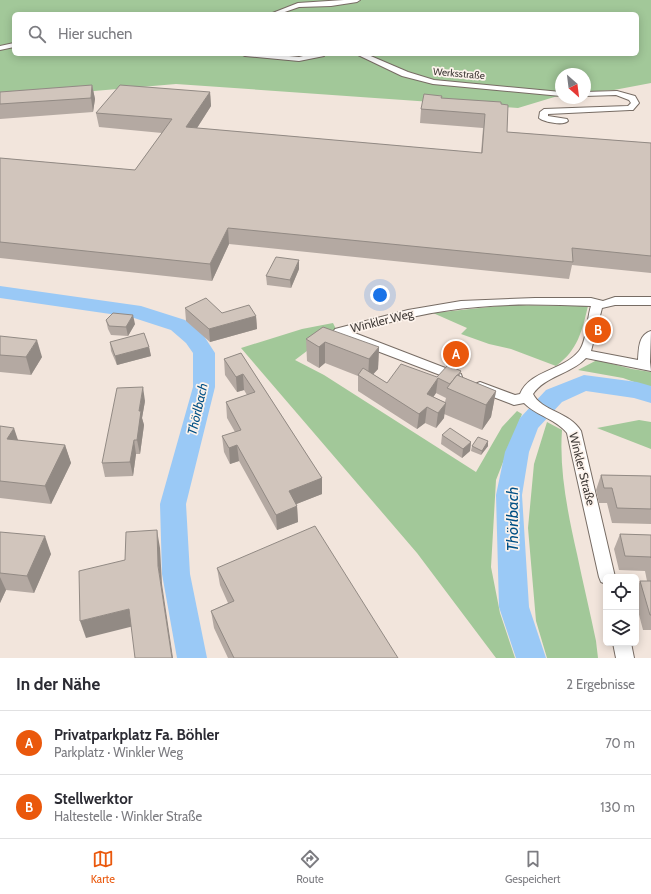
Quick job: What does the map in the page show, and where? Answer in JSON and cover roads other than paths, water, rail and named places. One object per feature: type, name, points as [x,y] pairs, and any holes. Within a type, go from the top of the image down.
[{"type":"street","points":[[279,12],[298,5],[331,4],[357,0]]},
{"type":"street","points":[[0,48],[12,45]]},
{"type":"street","points":[[0,54],[12,51]]},
{"type":"street","points":[[267,56],[299,59],[312,56]]},
{"type":"street","name":"Werksstraße","points":[[364,56],[405,74],[433,82],[555,93]]},
{"type":"street","points":[[564,121],[543,118],[544,112],[626,109],[630,108],[635,103],[632,98],[617,93],[591,94]]},
{"type":"street","points":[[529,401],[526,394],[535,384],[574,362],[584,354],[588,348],[590,328],[596,308],[601,304],[615,301],[651,301]]},
{"type":"street","name":"Winkler Weg","points":[[529,401],[514,400],[339,332],[446,307],[466,305],[591,302],[601,304]]},
{"type":"street","points":[[584,354],[647,367],[647,338],[651,335]]},
{"type":"street","name":"Winkler Straße","points":[[529,401],[562,418],[574,431],[606,574]]},
{"type":"street","points":[[623,646],[625,658]]},
{"type":"waterway","name":"Thörlbach","points":[[0,292],[134,311],[178,325],[194,338],[204,353],[204,387],[173,504],[176,574],[192,658]]},
{"type":"waterway","name":"Thörlbach","points":[[531,658],[514,607],[509,495],[517,452],[528,424],[554,396],[584,383],[637,390],[651,395]]},
{"type":"place","name":"Stellwerktor","points":[[598,330]]},
{"type":"place","name":"Privatparkplatz Fa. Böhler","points":[[456,354]]}]
